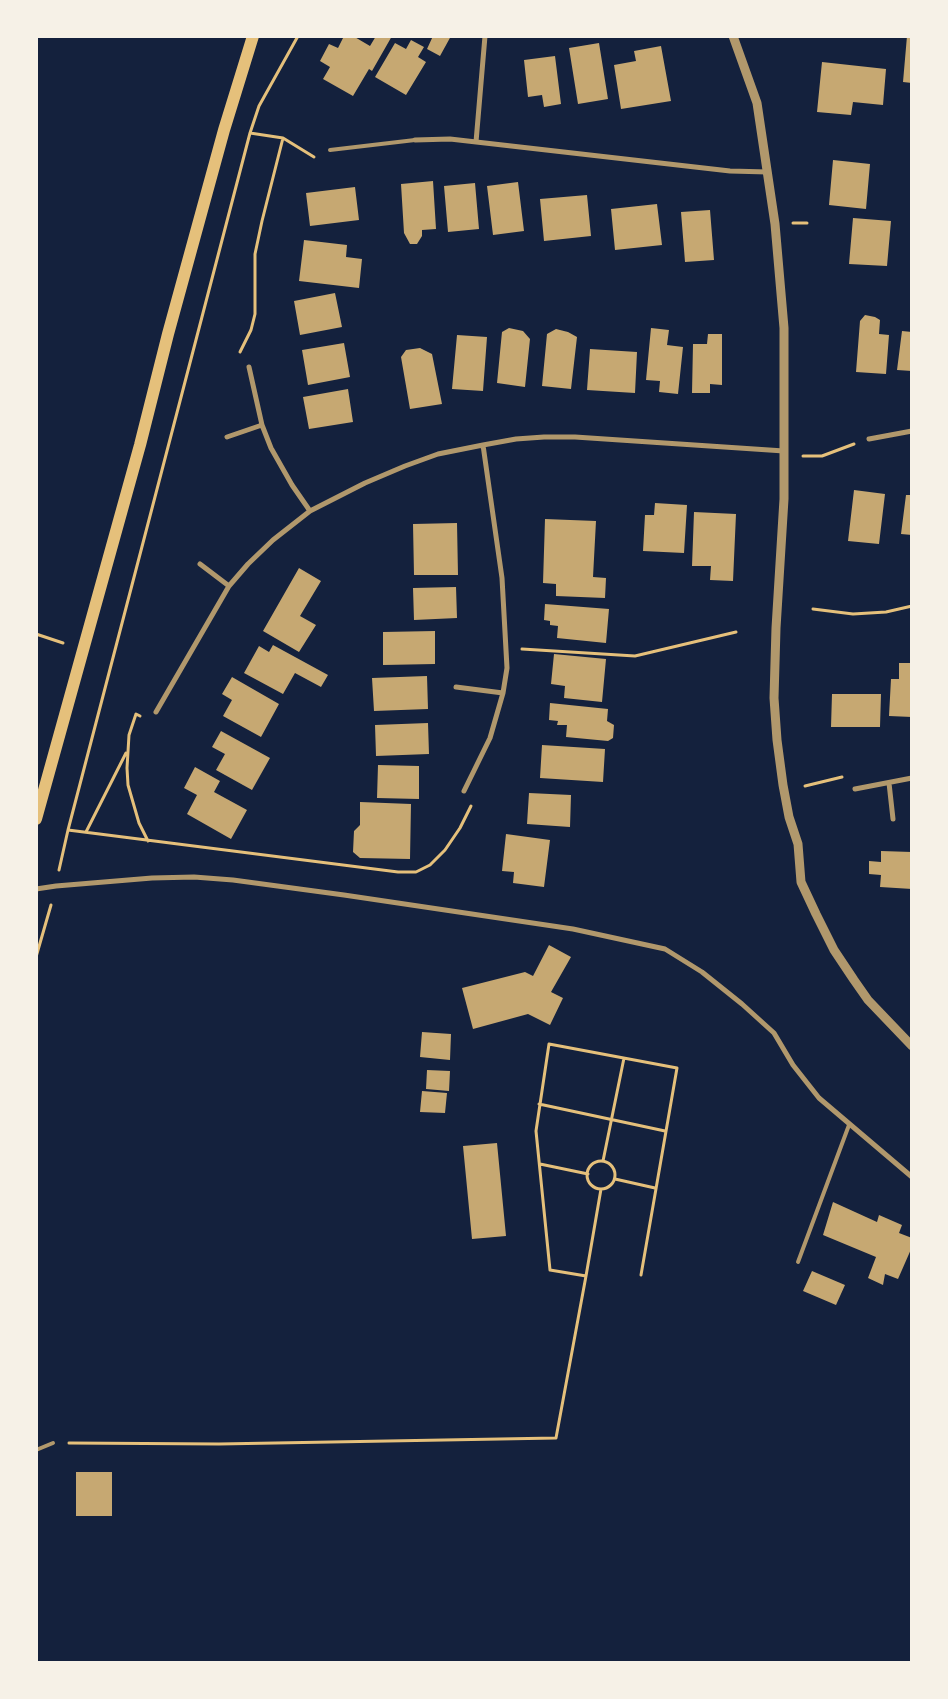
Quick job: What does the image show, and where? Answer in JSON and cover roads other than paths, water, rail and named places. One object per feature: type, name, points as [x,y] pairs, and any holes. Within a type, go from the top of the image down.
[{"type":"main road","points":[[36,819],[140,445],[168,334],[224,130],[253,36]]},
{"type":"street","points":[[476,142],[484,36]]},
{"type":"street","points":[[733,36],[757,103],[778,250],[784,328],[784,500],[774,698],[782,785],[798,844],[802,882],[834,950],[868,1000],[912,1046]]},
{"type":"street","points":[[415,140],[450,138],[730,171],[768,172]]},
{"type":"street","points":[[249,367],[262,425],[271,448],[292,485],[310,511]]},
{"type":"street","points":[[227,436],[262,425]]},
{"type":"street","points":[[869,440],[912,432]]},
{"type":"street","points":[[156,712],[230,586],[248,564],[273,540],[310,511],[405,466],[438,454],[516,439],[575,438],[784,451]]},
{"type":"street","points":[[464,790],[490,738],[504,693],[507,668],[502,578],[483,445]]},
{"type":"street","points":[[200,564],[230,586]]},
{"type":"street","points":[[456,687],[504,693]]},
{"type":"street","points":[[854,789],[912,778]]},
{"type":"street","points":[[889,783],[893,819]]},
{"type":"street","points":[[36,889],[152,878],[194,877],[233,880],[573,929],[665,950],[702,972],[774,1033],[793,1065],[819,1098],[912,1177]]},
{"type":"lane","points":[[330,150],[415,140]]},
{"type":"lane","points":[[798,1262],[849,1125]]},
{"type":"lane","points":[[36,1450],[52,1443]]}]
